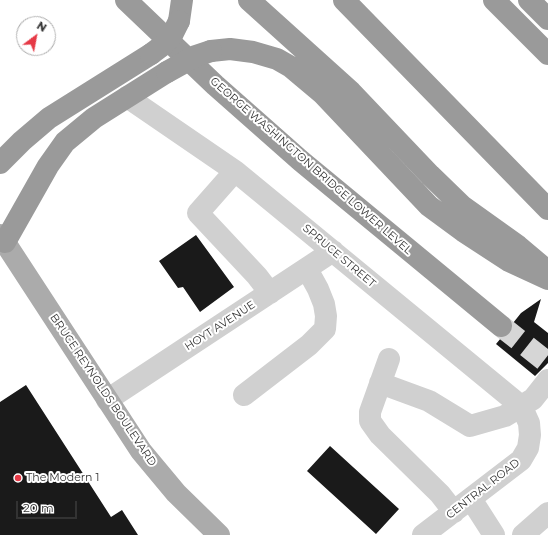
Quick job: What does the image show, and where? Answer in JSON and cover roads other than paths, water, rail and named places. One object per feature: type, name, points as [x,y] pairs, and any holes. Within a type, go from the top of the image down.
[{"type":"highway","name":"GEORGE WASHINGTON BRIDGE LOWER LEVEL","points":[[126,0],[215,86],[301,161],[501,326]]},
{"type":"highway","points":[[249,0],[350,92],[458,202],[518,246],[548,272]]},
{"type":"highway","points":[[344,0],[548,209]]},
{"type":"highway","points":[[494,0],[548,54]]},
{"type":"highway","points":[[529,0],[548,19]]},
{"type":"highway","points":[[544,0],[548,4]]},
{"type":"highway","points":[[0,164],[22,141],[49,118],[163,45],[171,37],[180,10]]},
{"type":"highway","points":[[2,242],[48,166],[66,142],[94,118],[167,72],[196,56],[212,51],[230,49],[247,50],[268,56],[291,67],[322,93],[429,206],[463,231],[509,261],[548,279]]},
{"type":"main road","name":"BRUCE REYNOLDS BOULEVARD","points":[[2,242],[141,451],[196,513],[219,535]]},
{"type":"lane","name":"SPRUCE STREET","points":[[127,97],[235,170],[333,251],[527,403],[530,435]]},
{"type":"lane","points":[[235,170],[198,212],[257,276],[270,293]]},
{"type":"lane","name":"HOYT AVENUE","points":[[107,400],[333,251]]},
{"type":"lane","points":[[244,395],[309,345],[325,329],[326,316],[324,304],[318,288],[307,269]]},
{"type":"lane","points":[[389,359],[370,412],[370,421],[380,435],[440,494],[454,512]]},
{"type":"lane","points":[[380,383],[429,401],[470,426],[505,416],[527,403],[548,380]]},
{"type":"lane","name":"CENTRAL ROAD","points":[[423,535],[521,460],[528,448],[530,435]]},
{"type":"lane","points":[[471,499],[494,535]]},
{"type":"lane","points":[[523,535],[548,512]]},
{"type":"tunnel","points":[[501,326],[548,363]]},
{"type":"place","name":"The Modern 1","points":[[18,478]]}]
